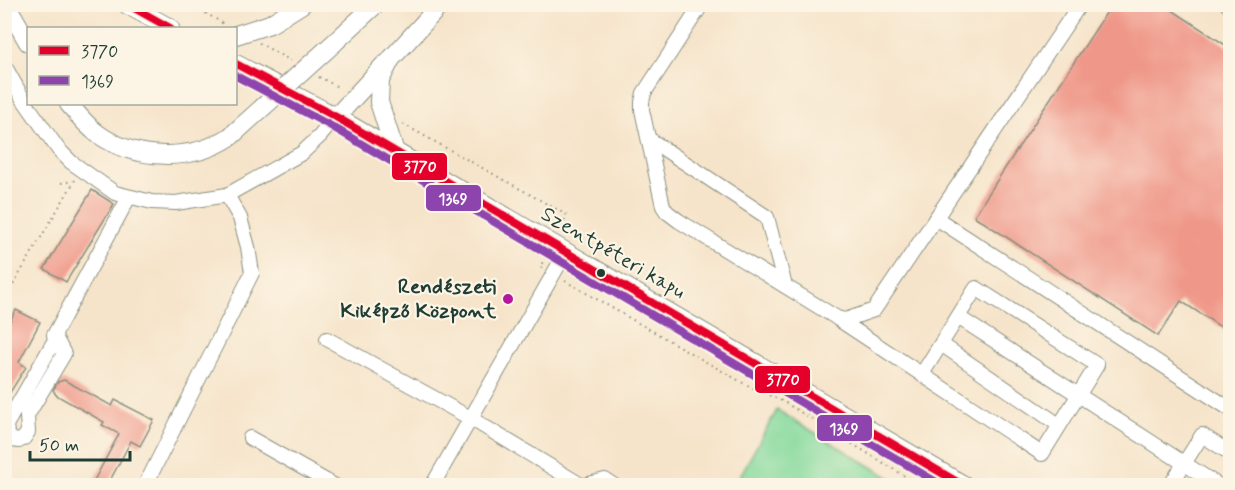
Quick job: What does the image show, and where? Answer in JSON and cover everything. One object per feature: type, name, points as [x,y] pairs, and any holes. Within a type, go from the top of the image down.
[{"type":"main road","points":[[6,4],[27,40]]},
{"type":"main road","points":[[126,4],[163,27]]},
{"type":"main road","points":[[237,32],[270,24],[302,4]]},
{"type":"main road","points":[[73,106],[98,134],[113,143],[151,154],[172,155],[203,150],[231,136],[376,4]]},
{"type":"main road","points":[[336,117],[441,4]]},
{"type":"main road","points":[[391,58],[380,80],[379,102],[395,152]]},
{"type":"main road","name":"Szentpéteri kapu","points":[[237,65],[336,117],[965,486]]},
{"type":"street","points":[[702,4],[644,93],[642,102],[663,206],[668,212],[837,318],[1042,454],[1097,364],[976,288],[922,374]]},
{"type":"street","points":[[837,318],[845,320],[874,310],[1080,4]]},
{"type":"street","points":[[4,65],[27,105]]},
{"type":"street","points":[[27,105],[71,162],[77,175],[129,198],[176,203],[227,195],[302,153],[336,117]]},
{"type":"street","points":[[649,139],[767,217],[784,286]]},
{"type":"street","points":[[145,486],[252,273],[240,218],[227,195]]},
{"type":"street","points":[[56,338],[6,425],[7,433],[12,440],[19,441],[28,432],[27,416],[64,354],[56,338],[54,335],[129,198]]},
{"type":"street","points":[[936,218],[1230,410]]},
{"type":"street","points":[[432,486],[553,274],[561,248]]},
{"type":"street","points":[[958,317],[1220,486]]},
{"type":"street","points":[[327,339],[470,418],[581,485],[605,480],[615,486]]},
{"type":"street","points":[[940,345],[1059,425]]},
{"type":"street","points":[[1170,486],[1202,435],[1230,453]]},
{"type":"street","points":[[250,438],[335,486]]},
{"type":"path","points":[[190,4],[228,27]]},
{"type":"path","points":[[237,33],[292,62]]},
{"type":"path","points":[[313,73],[355,96]]},
{"type":"path","points":[[383,113],[567,215],[561,248],[540,267],[743,383],[784,402],[921,486]]},
{"type":"path","points":[[61,183],[77,175]]},
{"type":"path","points":[[4,300],[77,175]]},
{"type":"green space","points":[[777,410],[902,485],[735,485]]},
{"type":"building","points":[[1112,4],[1163,4],[1230,48],[1230,333],[1181,301],[1158,336],[974,216]]},
{"type":"building","points":[[92,190],[114,204],[66,282],[44,269]]},
{"type":"building","points":[[16,310],[40,322],[19,362],[26,367],[4,402],[4,332]]},
{"type":"building","points":[[64,380],[112,406],[115,400],[154,420],[140,446],[131,441],[107,486],[91,486],[119,434],[102,425],[104,422],[56,395],[53,390],[58,382]]},
{"type":"transit line","name":"3770","points":[[127,4],[168,27]]},
{"type":"transit line","name":"3770","points":[[237,65],[336,117],[964,486]]},
{"type":"transit line","name":"1369","points":[[237,77],[331,126],[943,486]]},
{"type":"place","name":"Rendészeti Kiképző Központ","points":[[508,299]]}]
